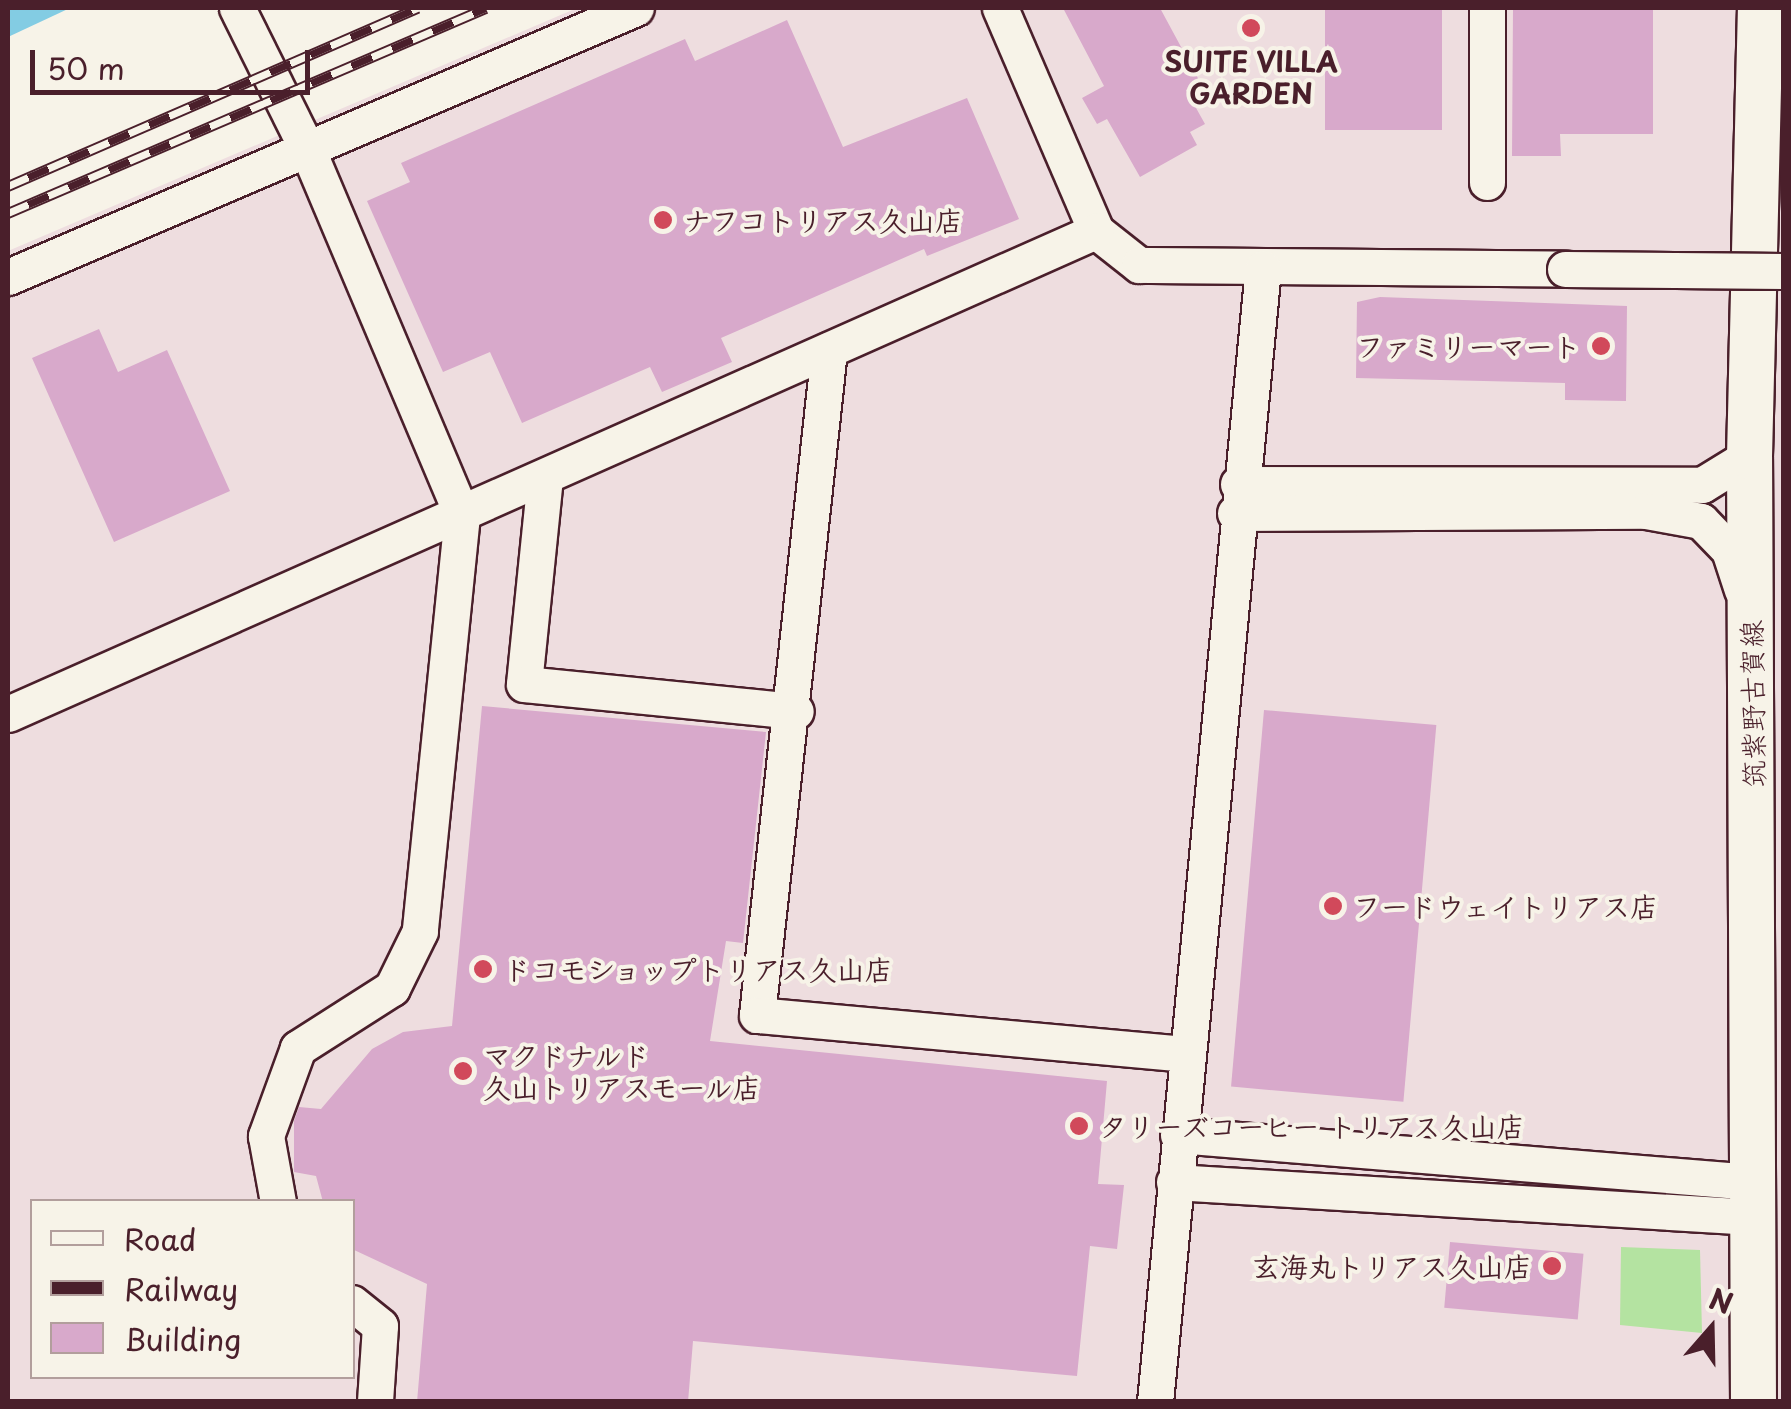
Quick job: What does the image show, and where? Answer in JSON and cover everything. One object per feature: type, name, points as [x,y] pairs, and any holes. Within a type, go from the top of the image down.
[{"type":"main road","name":"筑紫野古賀線","points":[[1753,1402],[1749,456],[1760,8]]},
{"type":"street","points":[[237,8],[310,153],[462,514],[420,931],[392,988],[298,1048],[266,1136],[277,1199]]},
{"type":"street","points":[[8,278],[310,153],[636,8]]},
{"type":"street","points":[[1000,8],[1096,232],[1139,265],[1784,271]]},
{"type":"street","points":[[1487,8],[1487,182]]},
{"type":"street","points":[[8,714],[1096,232]]},
{"type":"street","points":[[1154,1402],[1237,498],[1263,268]]},
{"type":"street","points":[[829,350],[796,711],[757,1015],[1186,1054]]},
{"type":"street","points":[[1237,498],[1702,485],[1749,456]]},
{"type":"street","points":[[545,477],[524,684],[796,711]]},
{"type":"street","points":[[1237,498],[1646,511],[1701,521],[1729,550],[1752,619]]},
{"type":"street","points":[[1178,1135],[1752,1200]]},
{"type":"street","points":[[1174,1182],[1752,1200]]},
{"type":"street","points":[[355,1305],[380,1326],[375,1402]]},
{"type":"shaded area","points":[[577,8],[1783,8],[1783,1401],[8,1401],[8,251]]},
{"type":"green space","points":[[1621,1247],[1700,1250],[1702,1333],[1620,1325]]},
{"type":"water","points":[[8,8],[70,8],[8,37]]},
{"type":"building","points":[[1063,8],[1160,8],[1200,82],[1186,90],[1205,124],[1190,132],[1197,145],[1140,177],[1107,119],[1097,124],[1082,98],[1104,86]]},
{"type":"building","points":[[1325,8],[1442,8],[1442,130],[1325,130]]},
{"type":"building","points":[[1513,8],[1653,8],[1653,134],[1560,134],[1561,156],[1512,156]]},
{"type":"building","points":[[787,20],[843,147],[967,98],[1019,219],[927,256],[924,249],[721,338],[732,362],[662,392],[650,367],[522,423],[490,352],[443,372],[367,201],[410,182],[401,163],[685,39],[695,61]]},
{"type":"building","points":[[1380,297],[1627,306],[1626,401],[1565,400],[1565,383],[1356,378],[1357,302]]},
{"type":"building","points":[[99,329],[118,372],[167,350],[230,491],[114,542],[32,358]]},
{"type":"building","points":[[482,706],[766,732],[743,943],[726,941],[710,1041],[1107,1081],[1098,1184],[1124,1185],[1117,1249],[1090,1246],[1077,1376],[693,1341],[688,1402],[417,1402],[427,1284],[355,1250],[355,1199],[322,1199],[316,1176],[294,1172],[294,1121],[299,1107],[321,1109],[372,1049],[403,1032],[452,1026]]},
{"type":"building","points":[[1264,710],[1436,725],[1403,1102],[1231,1087]]},
{"type":"building","points":[[1450,1242],[1583,1254],[1578,1319],[1444,1308]]},
{"type":"railway","points":[[8,186],[418,8]]},
{"type":"railway","points":[[8,213],[486,8]]},
{"type":"place","name":"SUITE VILLA GARDEN","points":[[1251,28]]},
{"type":"place","name":"ナフコトリアス久山店","points":[[663,220]]},
{"type":"place","name":"ファミリーマート","points":[[1601,346]]},
{"type":"place","name":"フードウェイトリアス店","points":[[1333,906]]},
{"type":"place","name":"ドコモショップトリアス久山店","points":[[483,969]]},
{"type":"place","name":"マクドナルド 久山トリアスモール店","points":[[463,1071]]},
{"type":"place","name":"タリーズコーヒー トリアス久山店","points":[[1079,1126]]},
{"type":"place","name":"玄海丸トリアス久山店","points":[[1552,1266]]}]
